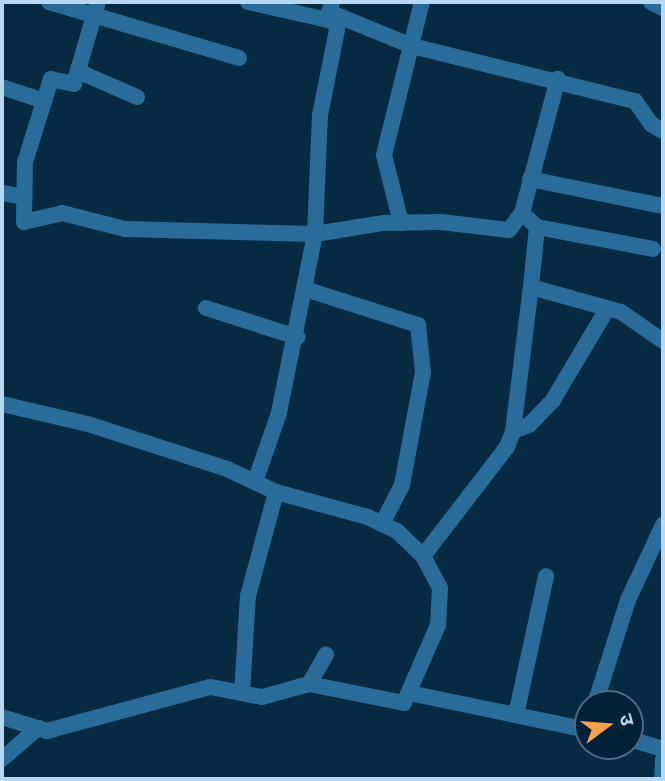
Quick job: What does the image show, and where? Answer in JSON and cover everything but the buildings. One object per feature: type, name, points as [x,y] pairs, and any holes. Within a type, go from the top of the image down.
[{"type":"street","points":[[49,2],[96,8],[239,58]]},
{"type":"street","points":[[248,2],[330,11],[412,47],[558,79],[635,101],[651,124],[663,131]]},
{"type":"street","points":[[401,223],[384,155],[422,2]]},
{"type":"street","points":[[651,2],[663,8]]},
{"type":"street","points":[[96,8],[74,84],[51,79],[25,162],[24,222],[62,213],[125,229],[315,234],[401,223],[441,222],[509,230],[522,212],[558,79]]},
{"type":"street","points":[[255,482],[279,413],[297,337],[315,234],[320,116],[338,25],[330,11]]},
{"type":"street","points":[[79,67],[82,73],[137,97]]},
{"type":"street","points":[[2,87],[44,101]]},
{"type":"street","points":[[530,179],[663,206]]},
{"type":"street","points":[[2,193],[25,197]]},
{"type":"street","points":[[522,212],[537,227],[653,249]]},
{"type":"street","points":[[423,556],[507,447],[513,431],[537,227]]},
{"type":"street","points":[[531,287],[621,312],[663,341]]},
{"type":"street","points":[[305,289],[418,325],[423,372],[402,485],[382,524]]},
{"type":"street","points":[[206,308],[297,337]]},
{"type":"street","points":[[513,431],[528,425],[553,400],[607,309]]},
{"type":"street","points":[[2,404],[88,424],[255,482],[276,492],[382,524],[397,531],[423,556],[440,588],[438,625],[404,703],[309,684],[262,697],[210,687],[47,731],[2,717]]},
{"type":"street","points":[[242,693],[248,596],[276,492]]},
{"type":"street","points":[[599,690],[628,600],[663,525]]},
{"type":"street","points":[[516,715],[546,576]]},
{"type":"street","points":[[309,684],[326,654]]},
{"type":"street","points":[[409,693],[574,727]]},
{"type":"street","points":[[2,759],[38,728]]},
{"type":"street","points":[[644,743],[663,748]]},
{"type":"street","points":[[662,779],[663,759]]}]
